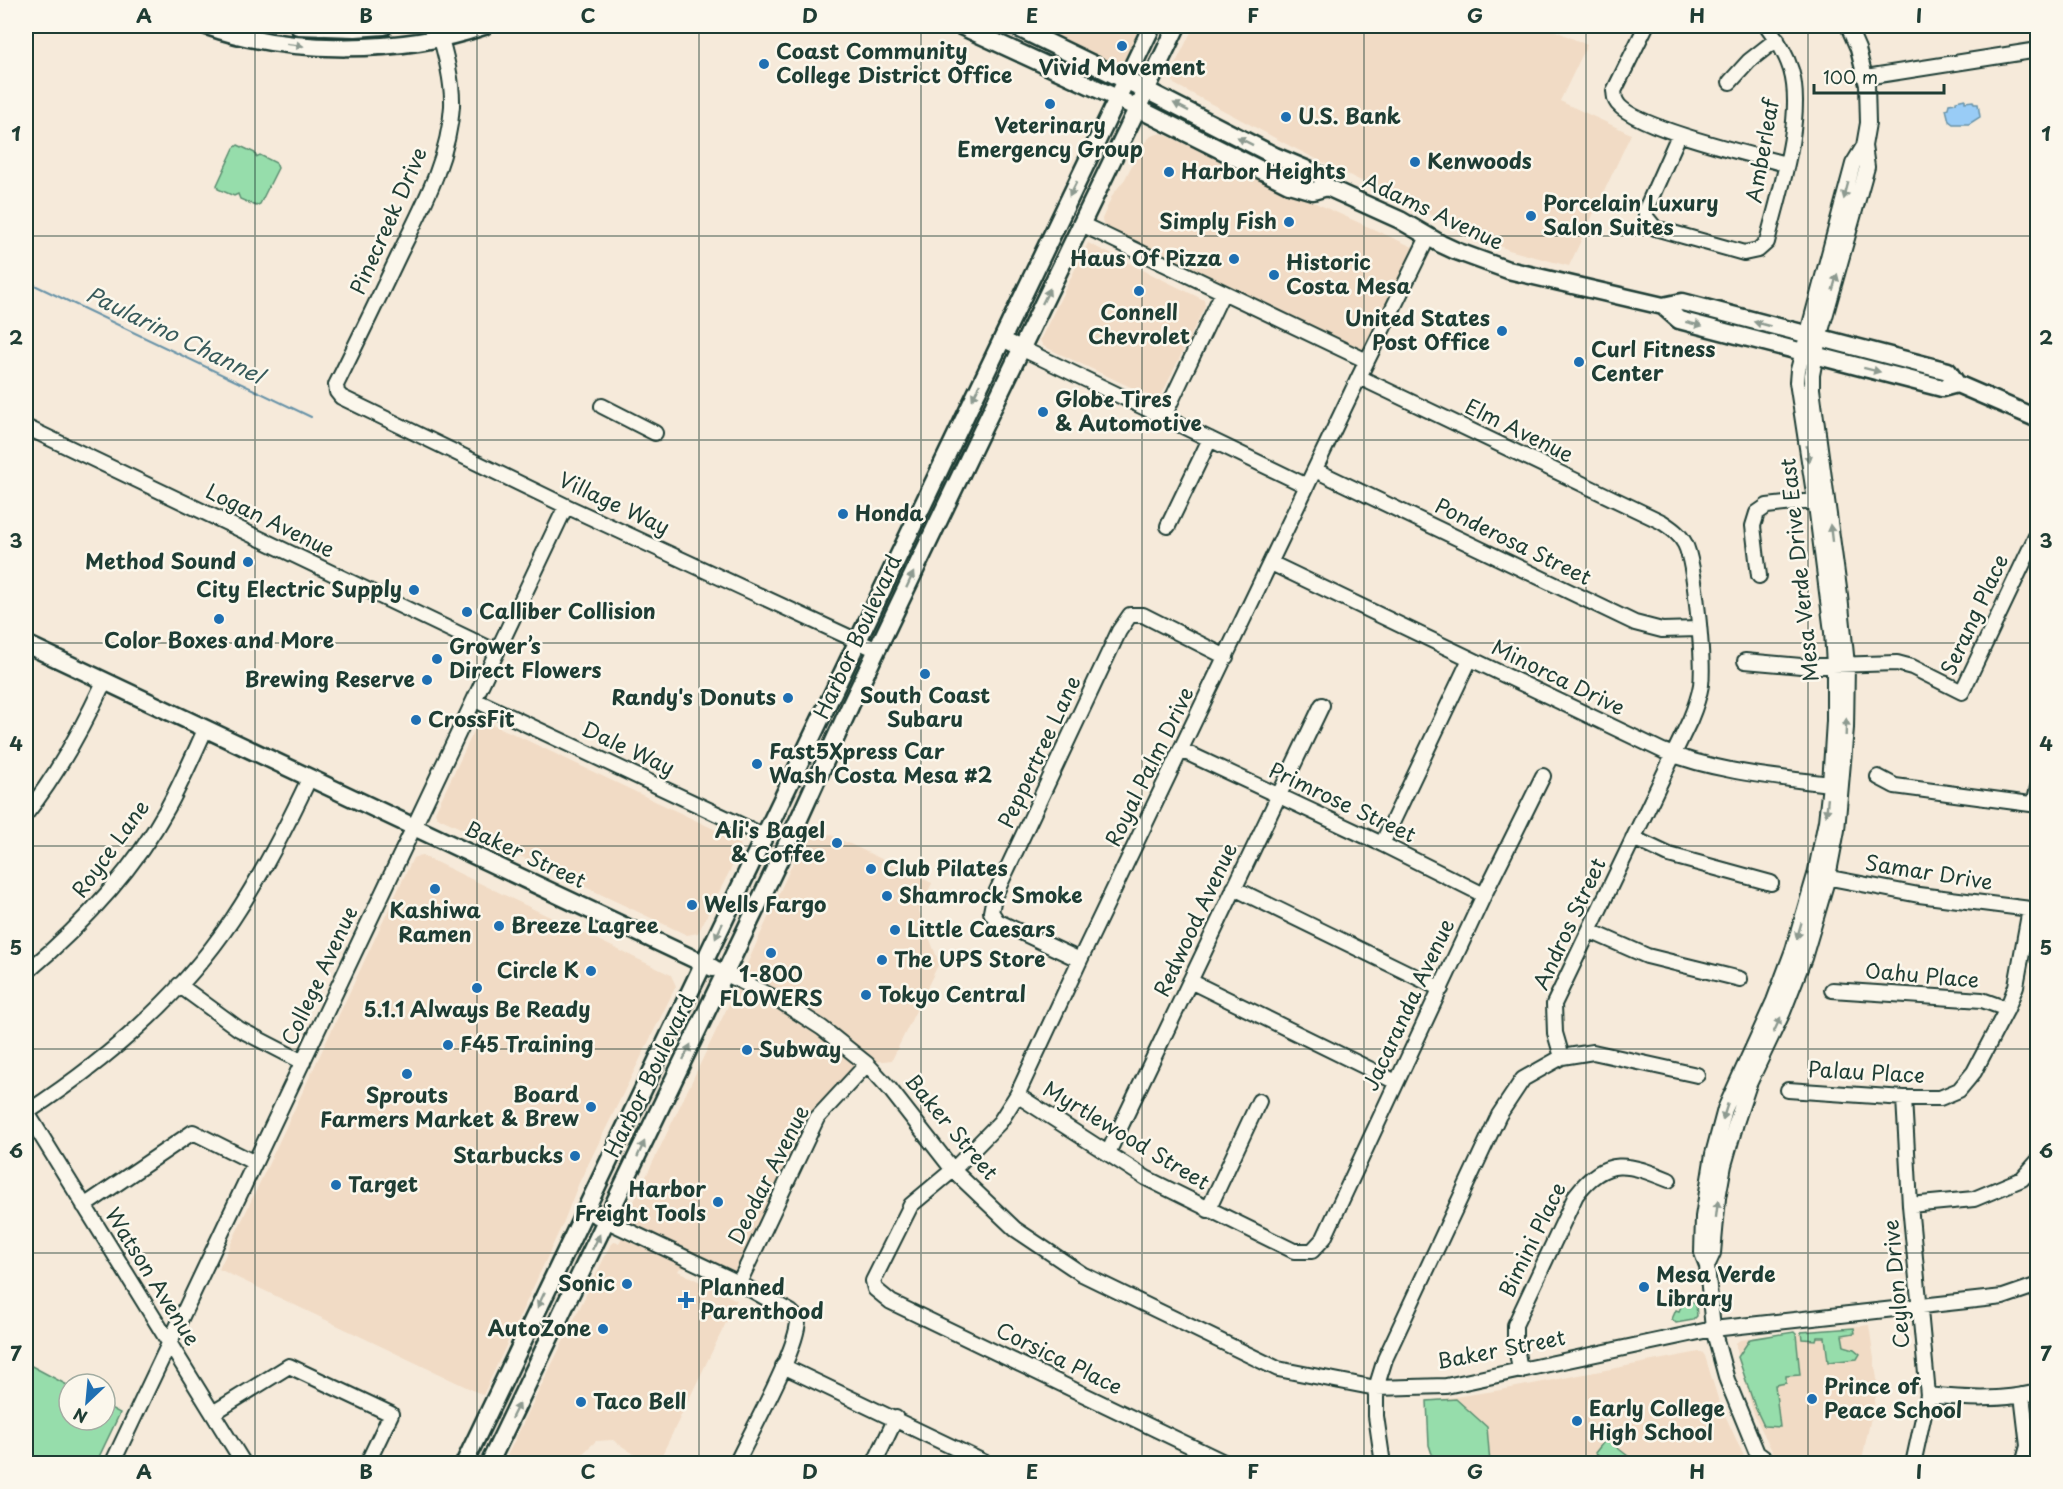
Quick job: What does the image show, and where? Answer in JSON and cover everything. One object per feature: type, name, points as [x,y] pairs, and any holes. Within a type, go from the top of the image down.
[{"type":"main road","points":[[207,26],[238,35],[299,46],[375,46],[439,31],[484,26]]},
{"type":"main road","points":[[298,26],[355,28],[384,26]]},
{"type":"main road","name":"Adams Avenue","points":[[961,26],[1117,98],[1289,184],[1313,191],[1327,187]]},
{"type":"main road","points":[[980,26],[1002,32],[1014,26]]},
{"type":"main road","name":"Adams Avenue","points":[[1014,26],[1275,156],[1320,175],[1327,187],[1400,220],[1456,251],[1508,270],[1663,306],[1679,320],[1948,372],[1957,384],[2037,419]]},
{"type":"main road","name":"Harbor Boulevard","points":[[464,1464],[1152,26]]},
{"type":"main road","name":"Harbor Boulevard","points":[[489,1464],[1177,26]]},
{"type":"main road","name":"Baker Street","points":[[26,644],[724,974]]},
{"type":"street","points":[[1646,26],[1614,92],[1616,101],[1625,111],[1679,135],[1786,164]]},
{"type":"street","name":"Amberleaf","points":[[1679,135],[1646,209],[1646,217],[1656,228],[1744,253],[1758,250],[1767,242],[1786,164],[1795,100],[1791,71],[1777,39],[1767,26]]},
{"type":"street","name":"Mesa Verde Drive East","points":[[1772,1464],[1757,1458],[1727,1380],[1713,1329],[1707,1266],[1702,1253],[1704,1208],[1713,1154],[1725,1109],[1774,1001],[1822,876],[1826,821],[1836,785],[1834,722],[1840,665],[1840,597],[1797,382],[1868,167],[1864,146],[1868,123],[1867,81],[1858,49],[1848,26]]},
{"type":"street","name":"Pinecreek Drive","points":[[337,392],[336,385],[440,167],[447,142],[452,105],[447,66],[439,31]]},
{"type":"street","points":[[1730,82],[1749,61],[1777,39]]},
{"type":"street","points":[[1867,81],[2037,50]]},
{"type":"street","points":[[1867,81],[2037,58]]},
{"type":"street","points":[[1082,224],[1367,361]]},
{"type":"street","name":"Royal Palm Drive","points":[[875,1289],[873,1281],[876,1272],[911,1205],[952,1170],[1000,1122],[1017,1095],[1428,237]]},
{"type":"street","points":[[1164,416],[1223,292]]},
{"type":"street","points":[[1002,339],[1307,486]]},
{"type":"street","name":"Elm Avenue","points":[[1359,377],[1662,522]]},
{"type":"street","name":"Village Way","points":[[337,392],[341,397],[566,506],[877,650]]},
{"type":"street","points":[[602,406],[655,433]]},
{"type":"street","name":"Logan Avenue","points":[[26,427],[497,652]]},
{"type":"street","points":[[1168,526],[1210,439]]},
{"type":"street","name":"Ponderosa Street","points":[[1315,470],[1635,623],[1662,630],[1698,629]]},
{"type":"street","points":[[1759,576],[1753,526],[1758,513],[1767,506],[1821,500]]},
{"type":"street","name":"College Avenue","points":[[112,1464],[566,506]]},
{"type":"street","name":"Andros Street","points":[[1562,1056],[1555,1033],[1554,1004],[1690,720],[1699,694],[1701,674],[1698,629],[1689,551],[1678,534],[1662,522]]},
{"type":"street","name":"Serang Place","points":[[1840,665],[1890,662],[1902,664],[1962,692],[2037,532]]},
{"type":"street","name":"Minorca Drive","points":[[1271,562],[1673,755],[1744,773],[1836,785]]},
{"type":"street","name":"Peppertree Lane","points":[[1080,960],[997,921],[991,912],[994,897],[1119,632],[1130,615],[1143,615],[1226,657]]},
{"type":"street","points":[[1382,844],[1470,659]]},
{"type":"street","points":[[1745,661],[1802,666],[1840,665]]},
{"type":"street","points":[[26,814],[57,771],[104,682]]},
{"type":"street","name":"Dale Way","points":[[475,700],[764,836]]},
{"type":"street","name":"Redwood Avenue","points":[[1108,1153],[1322,705]]},
{"type":"street","name":"Royce Lane","points":[[26,973],[86,918],[137,856],[167,809],[205,730]]},
{"type":"street","name":"Primrose Street","points":[[1181,750],[1382,844],[1484,896]]},
{"type":"street","name":"Jacaranda Avenue","points":[[1312,1251],[1324,1238],[1484,896],[1543,776]]},
{"type":"street","points":[[1878,777],[1895,786],[2036,805],[2037,788]]},
{"type":"street","points":[[26,1112],[65,1087],[114,1048],[179,985],[231,922],[252,890],[282,837],[309,779]]},
{"type":"street","points":[[1633,838],[1669,855],[1771,883]]},
{"type":"street","name":"Samar Drive","points":[[1822,876],[1919,895],[2034,910]]},
{"type":"street","points":[[1234,888],[1441,989]]},
{"type":"street","name":"Palau Place","points":[[1788,1090],[1904,1098],[1940,1098],[1959,1090],[1974,1072],[2007,1009],[2016,986],[2034,910]]},
{"type":"street","points":[[1590,931],[1647,956],[1740,980]]},
{"type":"street","name":"Baker Street","points":[[724,974],[777,999],[822,1028],[867,1064],[889,1088],[952,1170],[1015,1229],[1082,1274],[1278,1369],[1376,1388],[1446,1386],[1713,1329],[2003,1297],[2037,1285]]},
{"type":"street","points":[[1190,981],[1396,1082]]},
{"type":"street","points":[[179,985],[239,1029],[303,1062]]},
{"type":"street","name":"Oahu Place","points":[[1832,990],[1982,1000],[2007,1009]]},
{"type":"street","points":[[1383,1464],[1376,1416],[1376,1388],[1385,1359],[1499,1115],[1523,1079],[1562,1056],[1593,1052],[1697,1075]]},
{"type":"street","name":"Deodar Avenue","points":[[739,1283],[817,1118],[867,1064]]},
{"type":"street","name":"Myrtlewood Street","points":[[1017,1095],[1146,1178],[1294,1251],[1312,1251]]},
{"type":"street","name":"Ceylon Drive","points":[[1904,1098],[1910,1205],[1928,1395],[1913,1464]]},
{"type":"street","points":[[1208,1210],[1259,1101]]},
{"type":"street","name":"Watson Avenue","points":[[26,1112],[244,1464]]},
{"type":"street","points":[[84,1206],[192,1132],[254,1162]]},
{"type":"street","points":[[1910,1205],[1974,1198],[2022,1179],[2037,1161]]},
{"type":"street","name":"Bimini Place","points":[[1520,1371],[1515,1325],[1576,1194],[1594,1175],[1604,1169],[1627,1166],[1669,1180]]},
{"type":"street","points":[[584,1210],[739,1283],[791,1312],[798,1319],[798,1330],[736,1464]]},
{"type":"street","name":"Corsica Place","points":[[875,1289],[891,1302],[1228,1464]]},
{"type":"street","points":[[783,1365],[988,1464]]},
{"type":"street","points":[[213,1413],[289,1366],[391,1414],[368,1464]]},
{"type":"street","points":[[1928,1395],[1976,1400],[2037,1392]]},
{"type":"street","points":[[2022,1395],[2028,1446],[2023,1464]]},
{"type":"street","points":[[874,1464],[896,1418]]},
{"type":"shaded area","points":[[1024,26],[1144,26],[1122,72]]},
{"type":"shaded area","points":[[1194,26],[1545,26],[1587,45],[1560,101],[1631,134],[1569,266],[1509,250],[1459,229],[1290,146],[1174,84],[1171,73]]},
{"type":"shaded area","points":[[1161,133],[1415,248],[1365,352],[1220,288],[1104,229],[1102,219],[1113,194],[1125,179],[1142,145],[1151,136]]},
{"type":"shaded area","points":[[1088,243],[1204,300],[1205,306],[1161,396],[1154,398],[1043,346],[1040,340]]},
{"type":"shaded area","points":[[486,721],[740,843],[741,849],[698,933],[687,935],[437,817],[435,812],[477,725]]},
{"type":"shaded area","points":[[810,825],[932,883],[919,911],[939,963],[892,1060],[857,1064],[808,1119],[735,1271],[680,1268],[678,1271],[737,1300],[658,1463],[644,1461],[613,1440],[596,1441],[579,1457],[577,1463],[503,1464],[610,1246],[614,1242],[619,1243],[631,1220],[628,1214],[728,1006]]},
{"type":"shaded area","points":[[421,855],[671,975],[676,986],[578,1185],[564,1221],[483,1395],[219,1269],[413,858]]},
{"type":"shaded area","name":"Prince of Peace School","points":[[1869,1325],[1878,1386],[1861,1463],[1779,1463],[1753,1412],[1736,1343],[1740,1340]]},
{"type":"shaded area","name":"Early College High School","points":[[1699,1352],[1705,1356],[1719,1402],[1747,1463],[1435,1463],[1429,1445],[1427,1401],[1501,1390]]},
{"type":"green space","points":[[238,145],[255,153],[256,157],[260,155],[276,163],[278,168],[260,204],[256,206],[240,199],[238,194],[234,196],[218,189],[217,185],[234,148]]},
{"type":"green space","points":[[1685,1298],[1696,1304],[1697,1316],[1693,1320],[1676,1323],[1672,1319]]},
{"type":"green space","points":[[1854,1328],[1855,1333],[1842,1335],[1844,1346],[1860,1354],[1857,1359],[1828,1362],[1825,1337],[1817,1337],[1816,1340],[1802,1339],[1801,1332]]},
{"type":"green space","points":[[1794,1332],[1800,1375],[1786,1376],[1786,1383],[1775,1385],[1780,1427],[1764,1426],[1738,1357],[1750,1339]]},
{"type":"green space","points":[[26,1363],[57,1380],[57,1432],[111,1432],[96,1463],[26,1463]]},
{"type":"green space","points":[[1456,1399],[1487,1427],[1490,1463],[1435,1463],[1429,1445],[1427,1401]]},
{"type":"green space","points":[[1606,1439],[1628,1456],[1622,1463],[1607,1463],[1595,1453]]},
{"type":"water","points":[[1965,99],[1965,102],[1973,101],[1974,104],[1978,104],[1980,117],[1969,124],[1953,124],[1949,121],[1946,109],[1949,104]]},
{"type":"waterway","name":"Paularino Channel","points":[[26,281],[311,417]]},
{"type":"place","name":"Vivid Movement","points":[[1122,46]]},
{"type":"place","name":"Coast Community College District Office","points":[[764,64]]},
{"type":"place","name":"Veterinary Emergency Group","points":[[1050,104]]},
{"type":"place","name":"U.S. Bank","points":[[1286,117]]},
{"type":"place","name":"Kenwoods","points":[[1415,162]]},
{"type":"place","name":"Harbor Heights","points":[[1169,172]]},
{"type":"place","name":"Porcelain Luxury Salon Suites","points":[[1531,216]]},
{"type":"place","name":"Simply Fish","points":[[1289,222]]},
{"type":"place","name":"Haus Of Pizza","points":[[1234,259]]},
{"type":"place","name":"Historic Costa Mesa","points":[[1274,275]]},
{"type":"place","name":"Connell Chevrolet","points":[[1139,291]]},
{"type":"place","name":"United States Post Office","points":[[1502,331]]},
{"type":"place","name":"Curl Fitness Center","points":[[1579,362]]},
{"type":"place","name":"Globe Tires & Automotive","points":[[1043,412]]},
{"type":"place","name":"Honda","points":[[843,514]]},
{"type":"place","name":"Method Sound","points":[[248,562]]},
{"type":"place","name":"City Electric Supply","points":[[414,590]]},
{"type":"place","name":"Calliber Collision","points":[[467,612]]},
{"type":"place","name":"Color Boxes and More","points":[[219,619]]},
{"type":"place","name":"Grower’s Direct Flowers","points":[[437,659]]},
{"type":"place","name":"South Coast Subaru","points":[[925,674]]},
{"type":"place","name":"Brewing Reserve","points":[[427,680]]},
{"type":"place","name":"Randy's Donuts","points":[[788,698]]},
{"type":"place","name":"CrossFit","points":[[416,720]]},
{"type":"place","name":"Fast5Xpress Car Wash Costa Mesa #2","points":[[757,764]]},
{"type":"place","name":"Ali's Bagel & Coffee","points":[[837,843]]},
{"type":"place","name":"Club Pilates","points":[[871,869]]},
{"type":"place","name":"Kashiwa Ramen","points":[[435,889]]},
{"type":"place","name":"Shamrock Smoke","points":[[887,896]]},
{"type":"place","name":"Wells Fargo","points":[[692,905]]},
{"type":"place","name":"Breeze Lagree","points":[[499,926]]},
{"type":"place","name":"Little Caesars","points":[[895,930]]},
{"type":"place","name":"1-800 FLOWERS","points":[[771,953]]},
{"type":"place","name":"The UPS Store","points":[[882,960]]},
{"type":"place","name":"Circle K","points":[[591,971]]},
{"type":"place","name":"5.1.1 Always Be Ready","points":[[477,988]]},
{"type":"place","name":"Tokyo Central","points":[[866,995]]},
{"type":"place","name":"F45 Training","points":[[448,1045]]},
{"type":"place","name":"Subway","points":[[747,1050]]},
{"type":"place","name":"Sprouts Farmers Market","points":[[407,1074]]},
{"type":"place","name":"Board & Brew","points":[[591,1107]]},
{"type":"place","name":"Starbucks","points":[[575,1156]]},
{"type":"place","name":"Target","points":[[336,1185]]},
{"type":"place","name":"Harbor Freight Tools","points":[[718,1202]]},
{"type":"place","name":"Sonic","points":[[627,1284]]},
{"type":"place","name":"Mesa Verde Library","points":[[1644,1287]]},
{"type":"place","name":"Planned Parenthood","points":[[686,1300]]},
{"type":"place","name":"AutoZone","points":[[603,1329]]},
{"type":"place","name":"Prince of Peace School","points":[[1812,1399]]},
{"type":"place","name":"Taco Bell","points":[[581,1402]]},
{"type":"place","name":"Early College High School","points":[[1577,1421]]}]
